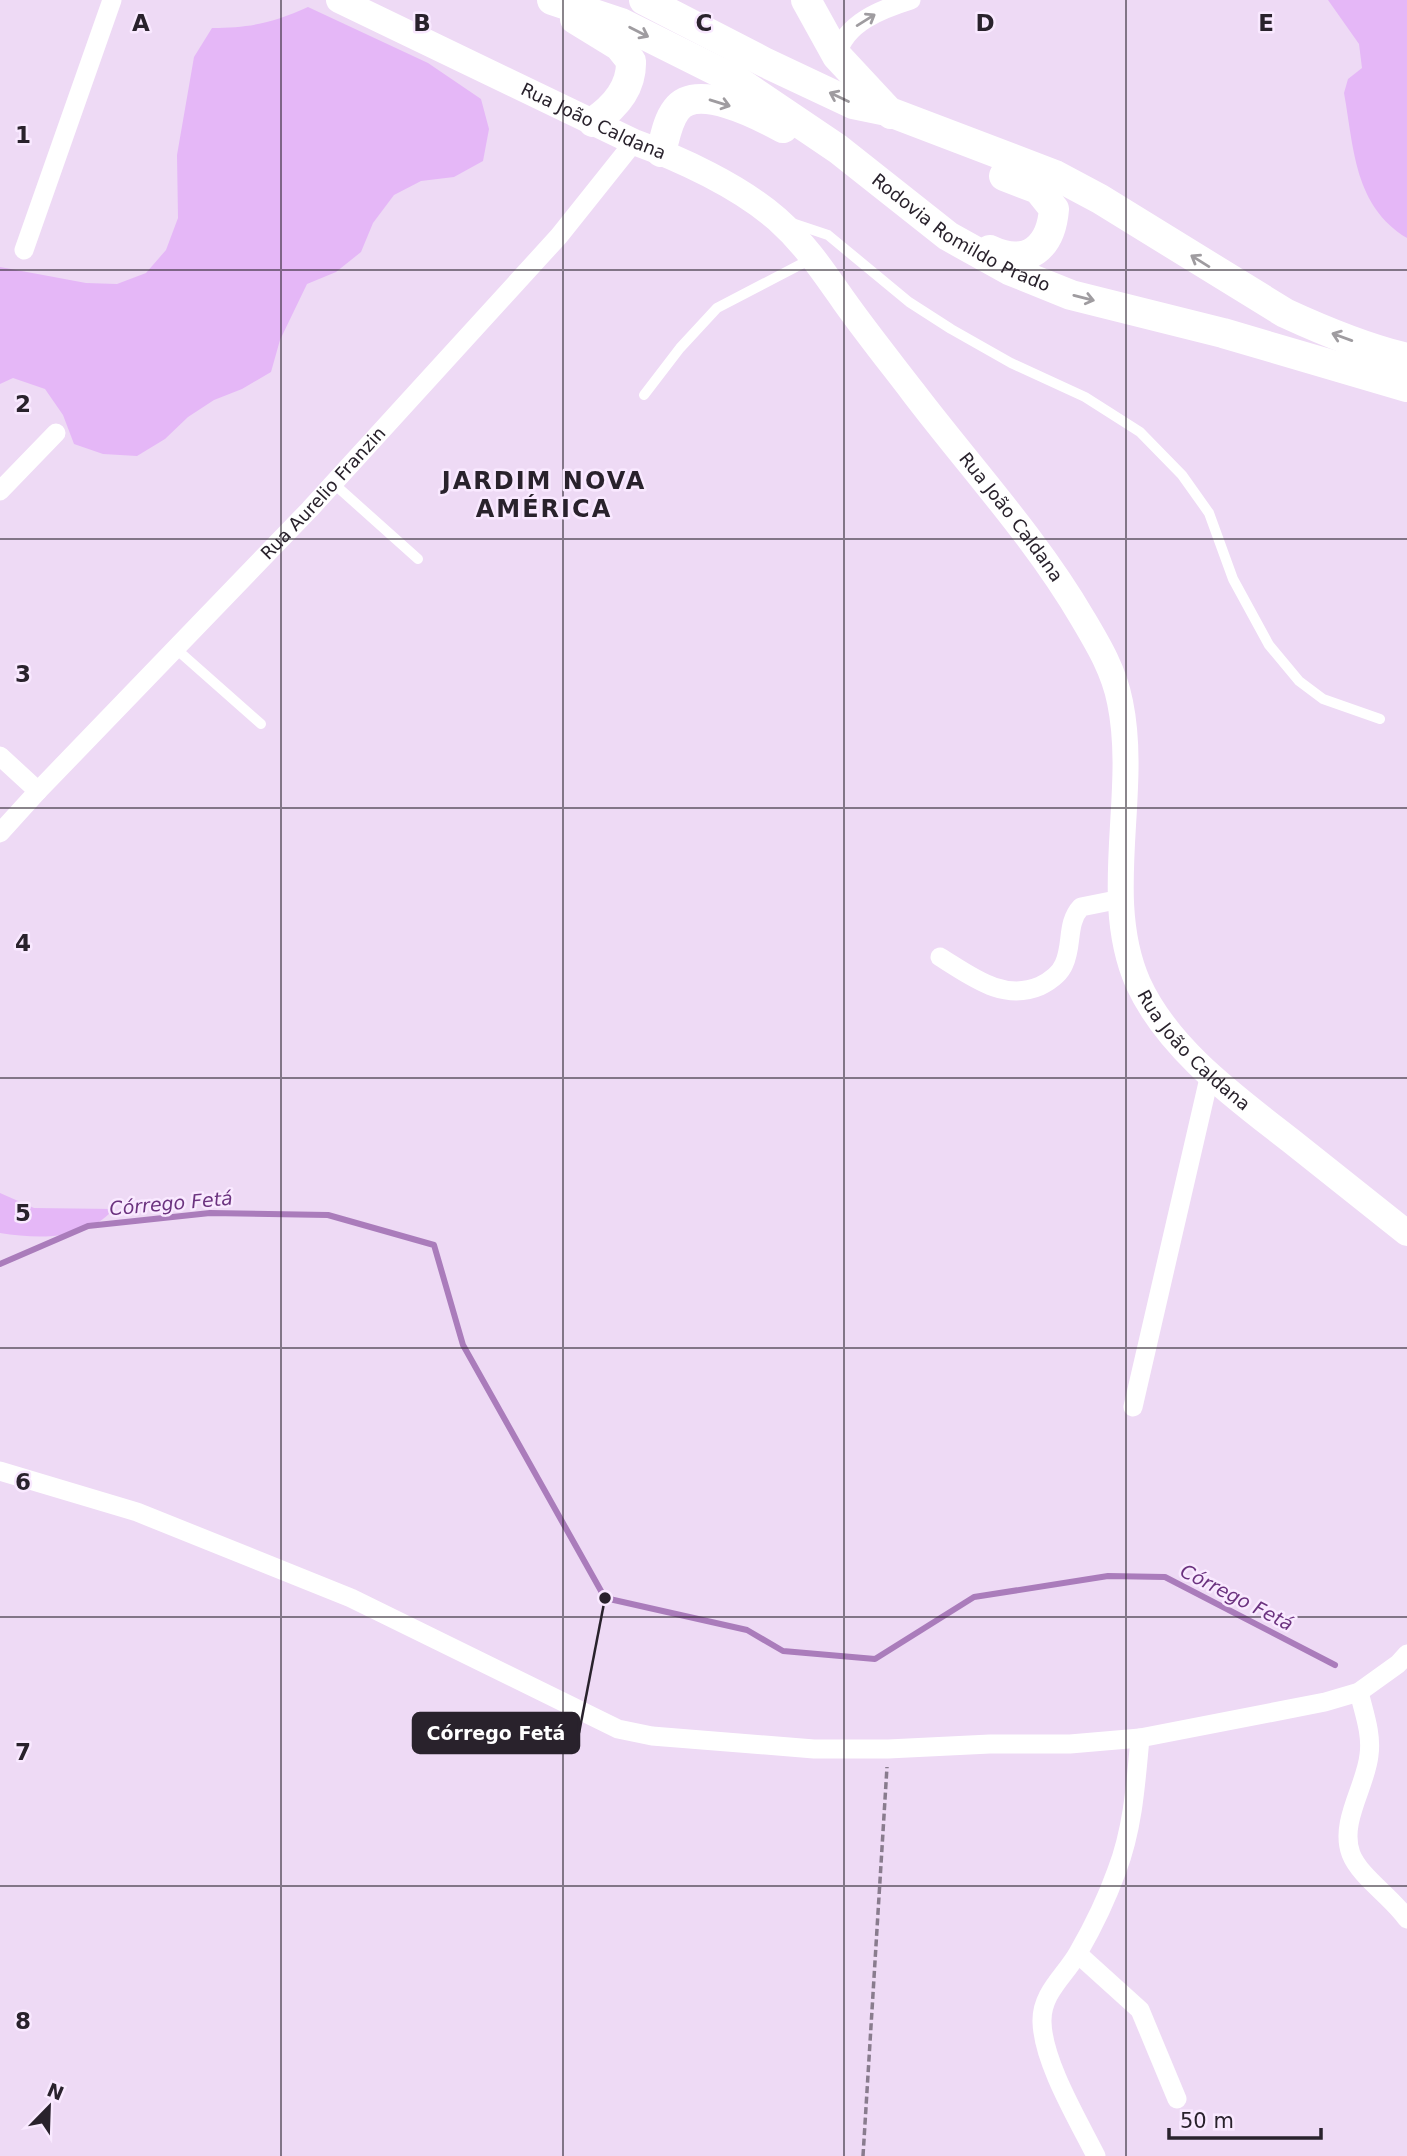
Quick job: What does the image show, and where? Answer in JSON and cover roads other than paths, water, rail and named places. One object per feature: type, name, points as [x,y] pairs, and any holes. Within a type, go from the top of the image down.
[{"type":"main road","points":[[546,0],[619,46],[631,61],[630,79],[615,105],[593,122]]},
{"type":"main road","name":"Rodovia Romildo Prado","points":[[552,0],[621,23],[739,82],[838,149],[948,236],[1009,270],[1071,295],[1210,330],[1407,387]]},
{"type":"main road","points":[[644,0],[853,104],[887,111],[1055,176],[1100,199],[1285,313],[1353,341],[1407,358]]},
{"type":"main road","points":[[647,147],[668,127],[677,108],[688,101],[705,98],[761,116],[787,130],[908,212],[999,254],[1027,256],[1042,245],[1052,228],[1054,209],[1038,189],[954,157],[887,111],[837,56],[806,0]]},
{"type":"street","points":[[24,250],[112,0]]},
{"type":"street","name":"Rua João Caldana","points":[[340,0],[743,195],[775,218],[814,257],[914,393],[1056,574],[1110,665],[1120,700],[1127,745],[1121,900],[1126,947],[1138,983],[1154,1012],[1210,1074],[1407,1233]]},
{"type":"street","points":[[837,56],[841,41],[859,24],[887,7],[911,0]]},
{"type":"street","name":"Rua Aurelio Franzin","points":[[0,833],[333,483],[559,236],[647,147]]},
{"type":"street","points":[[0,492],[56,433]]},
{"type":"street","points":[[0,756],[38,791]]},
{"type":"street","points":[[940,957],[976,979],[1003,991],[1030,990],[1051,981],[1064,965],[1071,922],[1081,907],[1121,900]]},
{"type":"street","points":[[1133,1407],[1210,1074]]},
{"type":"street","points":[[0,1471],[137,1513],[351,1598],[618,1729],[652,1736],[801,1748],[888,1749],[990,1744],[1070,1744],[1140,1738],[1325,1702],[1359,1692],[1404,1662]]},
{"type":"street","points":[[1359,1692],[1371,1739],[1369,1758],[1351,1818],[1348,1838],[1351,1855],[1361,1870],[1398,1906],[1407,1919]]},
{"type":"street","points":[[1096,2156],[1060,2083],[1045,2043],[1042,2022],[1044,2005],[1051,1990],[1078,1954],[1118,1869],[1133,1810],[1140,1738]]},
{"type":"street","points":[[1078,1954],[1140,2010],[1177,2099]]},
{"type":"lane","points":[[775,218],[828,235],[909,302],[951,329],[1011,363],[1085,397],[1140,432],[1182,475],[1209,513],[1233,579],[1269,645],[1299,681],[1323,699],[1380,719]]},
{"type":"lane","points":[[644,395],[680,348],[717,308],[814,257]]},
{"type":"lane","points":[[333,483],[418,559]]},
{"type":"lane","points":[[175,648],[261,724]]},
{"type":"waterway","name":"Córrego Fetá","points":[[0,1264],[88,1226],[210,1213],[328,1215],[434,1245],[463,1345],[605,1598],[747,1630],[783,1651],[875,1659],[974,1597],[1108,1576],[1165,1577],[1335,1665]]},
{"type":"place","name":"Córrego Fetá","points":[[605,1598]]},
{"type":"district","name":"JARDIM NOVA AMÉRICA","points":[[544,495]]}]
